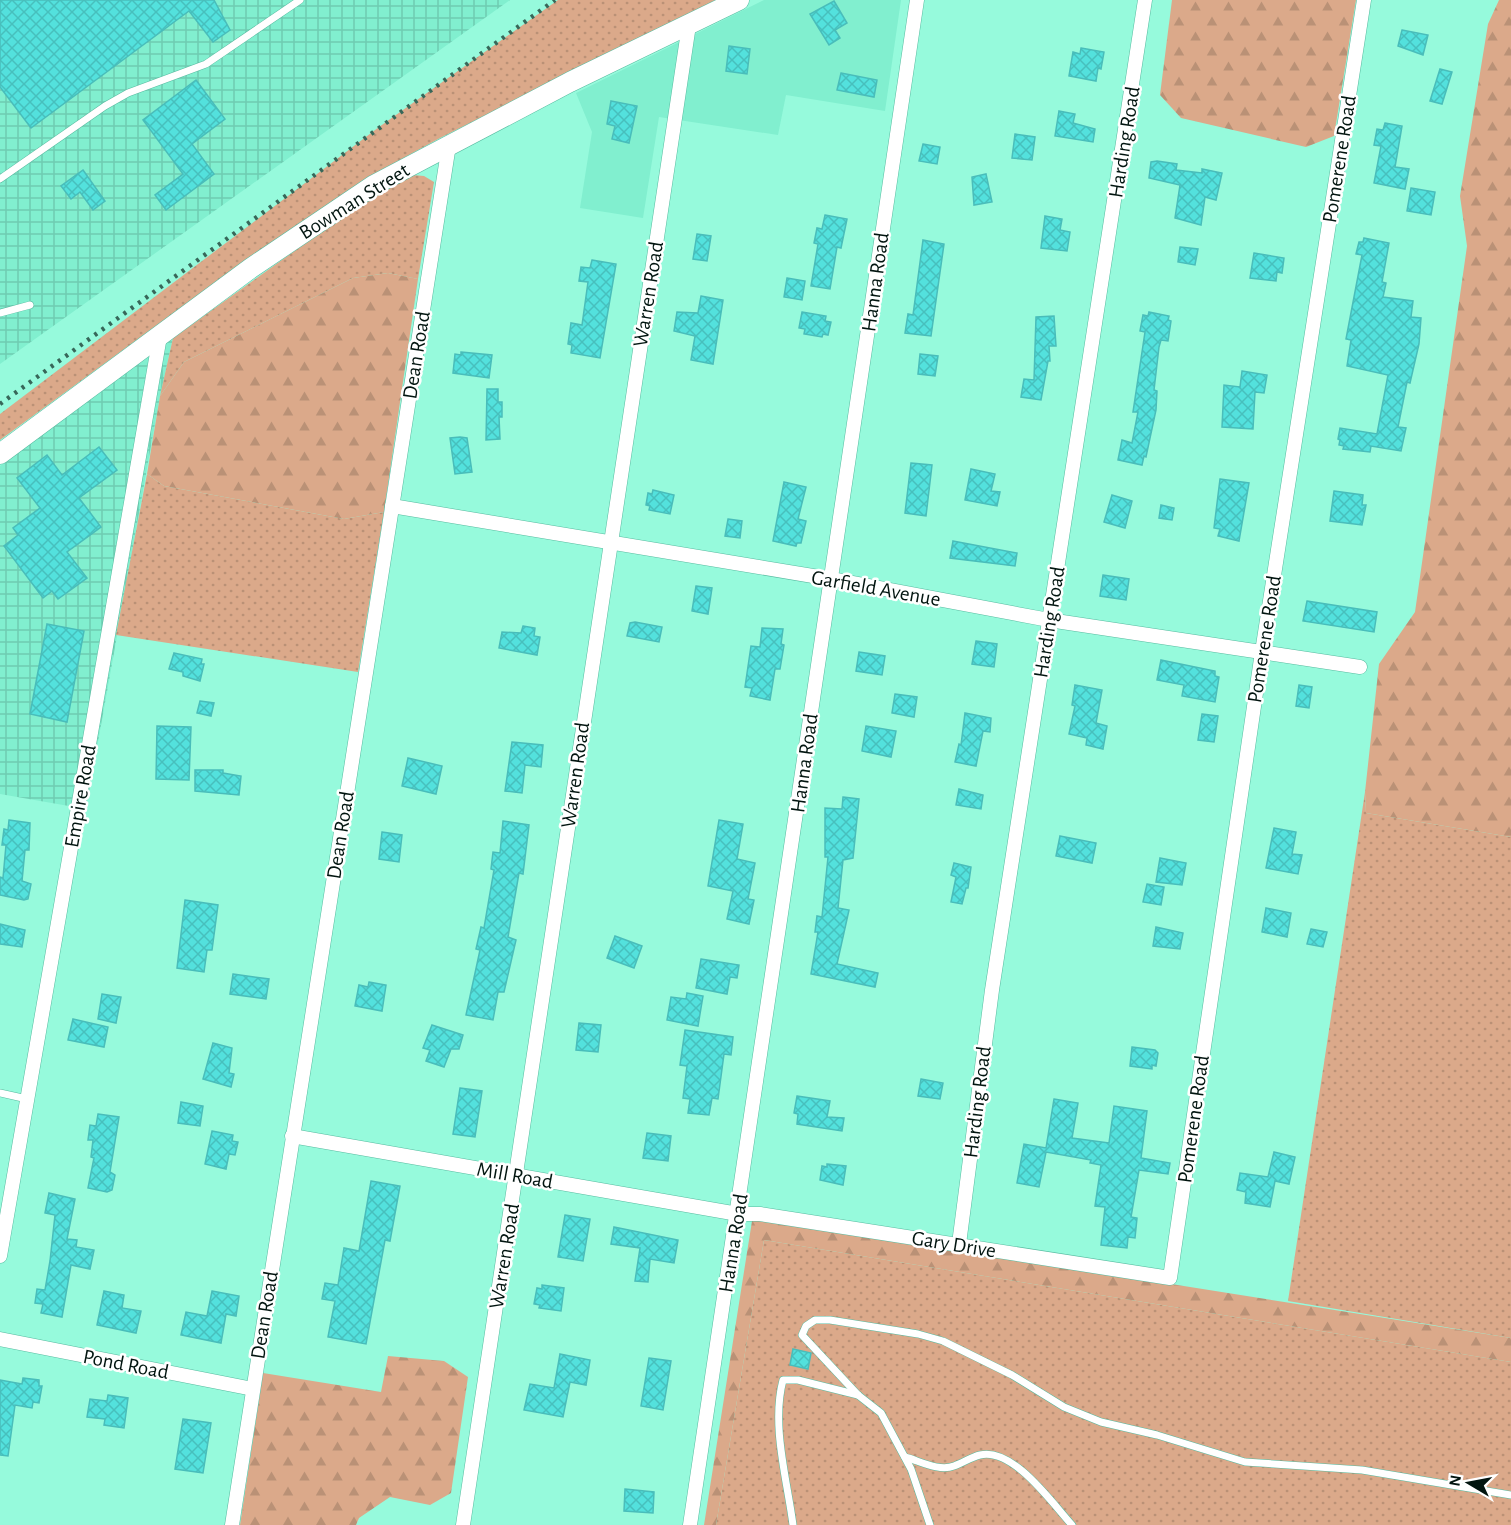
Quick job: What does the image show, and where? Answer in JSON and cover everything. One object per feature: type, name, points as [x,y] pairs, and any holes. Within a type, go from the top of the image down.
[{"type":"street","name":"Bowman Street","points":[[0,454],[251,268],[374,185],[738,0]]},
{"type":"street","name":"Hanna Road","points":[[690,1525],[917,0]]},
{"type":"street","name":"Harding Road","points":[[959,1244],[992,990],[1145,0]]},
{"type":"street","name":"Pomerene Road","points":[[1170,1278],[1262,652],[1364,0]]},
{"type":"street","name":"Warren Road","points":[[463,1525],[689,25]]},
{"type":"street","name":"Dean Road","points":[[232,1525],[449,145]]},
{"type":"street","name":"Empire Road","points":[[0,1256],[6,1187],[27,1100],[160,336]]},
{"type":"street","name":"Garfield Avenue","points":[[392,506],[831,579],[1049,620],[1360,667]]},
{"type":"street","name":"Mill Road","points":[[292,1136],[738,1214]]},
{"type":"street","name":"Gary Drive","points":[[738,1214],[760,1214],[1170,1278]]},
{"type":"street","name":"Pond Road","points":[[0,1339],[253,1389]]},
{"type":"lane","points":[[0,179],[105,106],[129,93],[206,64],[300,0]]},
{"type":"lane","points":[[0,313],[30,304]]},
{"type":"lane","points":[[0,1094],[27,1100]]},
{"type":"lane","points":[[930,1525],[923,1496],[881,1413],[858,1395],[802,1335],[806,1326],[815,1320],[877,1326],[943,1341],[1012,1375],[1083,1416],[1245,1461],[1362,1470],[1511,1495]]},
{"type":"lane","points":[[793,1525],[779,1419],[778,1398],[783,1380],[798,1380],[858,1395]]},
{"type":"lane","points":[[905,1457],[939,1468],[952,1467],[981,1455],[1002,1458],[1028,1476],[1072,1525]]},
{"type":"shaded area","points":[[0,0],[510,0],[0,364]]},
{"type":"shaded area","points":[[764,0],[901,0],[885,111],[786,95],[778,135],[659,117],[643,218],[580,208],[592,132],[576,93]]},
{"type":"shaded area","points":[[173,338],[160,396],[86,809],[0,794],[0,466]]},
{"type":"green space","points":[[558,0],[716,0],[440,138],[365,179],[153,328],[0,440],[0,414],[379,127]]},
{"type":"green space","points":[[1172,0],[1356,0],[1334,136],[1306,147],[1181,118],[1160,95]]},
{"type":"green space","points":[[1499,0],[1511,0],[1511,837],[1366,813],[1365,792],[1379,664],[1415,612],[1467,246],[1460,196],[1488,24]]},
{"type":"green space","points":[[413,175],[424,176],[434,182],[418,279],[388,273],[353,278],[184,362],[160,396],[173,338],[346,214]]},
{"type":"green space","points":[[388,273],[418,279],[384,512],[344,519],[164,486],[147,474],[160,396],[184,362],[353,278]]},
{"type":"green space","points":[[147,474],[164,486],[344,519],[384,512],[358,672],[116,635]]},
{"type":"green space","points":[[1365,792],[1366,813],[1511,837],[1511,1338],[1288,1301]]},
{"type":"green space","points":[[762,1219],[1511,1338],[1511,1362],[764,1240],[716,1525],[704,1525],[752,1221]]},
{"type":"green space","points":[[764,1240],[1511,1362],[1511,1525],[716,1525]]},
{"type":"green space","points":[[388,1356],[444,1361],[468,1377],[451,1493],[430,1505],[390,1497],[359,1518],[356,1525],[240,1525],[263,1373],[381,1392]]},
{"type":"building","points":[[0,0],[214,0],[230,30],[213,42],[189,11],[31,128],[0,87]]},
{"type":"building","points":[[834,1],[847,23],[835,30],[840,38],[829,45],[810,14]]},
{"type":"building","points":[[1402,30],[1428,35],[1423,55],[1398,46]]},
{"type":"building","points":[[729,46],[750,49],[747,74],[726,71]]},
{"type":"building","points":[[1081,48],[1104,52],[1096,81],[1069,76],[1073,52],[1080,54]]},
{"type":"building","points":[[1440,69],[1452,72],[1442,104],[1430,101]]},
{"type":"building","points":[[841,73],[877,80],[874,97],[837,90]]},
{"type":"building","points":[[196,80],[225,119],[192,144],[214,174],[166,210],[155,195],[183,174],[143,120]]},
{"type":"building","points":[[611,101],[637,106],[629,143],[612,139],[615,126],[607,124]]},
{"type":"building","points":[[1059,111],[1075,114],[1073,123],[1095,129],[1093,142],[1055,136]]},
{"type":"building","points":[[1385,123],[1402,126],[1395,167],[1409,169],[1405,189],[1374,183],[1381,146],[1374,145],[1377,129],[1383,130]]},
{"type":"building","points":[[1015,134],[1035,137],[1032,160],[1012,158]]},
{"type":"building","points":[[923,144],[940,147],[937,164],[919,161]]},
{"type":"building","points":[[1151,162],[1177,164],[1176,170],[1202,173],[1202,169],[1222,173],[1216,200],[1205,197],[1201,225],[1175,218],[1180,185],[1149,178]]},
{"type":"building","points":[[83,170],[105,201],[93,210],[80,192],[71,199],[61,186]]},
{"type":"building","points":[[986,174],[992,202],[974,205],[972,177]]},
{"type":"building","points":[[1411,188],[1435,192],[1431,215],[1407,211]]},
{"type":"building","points":[[825,215],[847,219],[841,248],[837,247],[830,289],[811,286],[818,244],[814,243],[817,228],[822,229]]},
{"type":"building","points":[[1045,216],[1062,219],[1060,230],[1070,232],[1067,251],[1041,248]]},
{"type":"building","points":[[697,234],[711,236],[707,261],[693,259]]},
{"type":"building","points":[[1364,238],[1389,243],[1382,282],[1386,283],[1383,297],[1413,301],[1411,317],[1421,318],[1419,344],[1410,383],[1407,382],[1398,427],[1406,428],[1401,451],[1371,446],[1370,452],[1343,449],[1344,446],[1339,445],[1340,428],[1377,434],[1388,375],[1347,366],[1351,340],[1346,339],[1362,255],[1356,254],[1359,242],[1363,242]]},
{"type":"building","points":[[923,240],[944,244],[931,336],[905,333],[908,314],[913,315]]},
{"type":"building","points":[[1180,247],[1198,249],[1195,265],[1178,262]]},
{"type":"building","points":[[1254,253],[1284,258],[1282,273],[1277,272],[1276,281],[1250,278]]},
{"type":"building","points":[[592,260],[616,264],[600,358],[571,353],[572,345],[568,344],[571,323],[582,325],[588,282],[579,281],[581,267],[590,268]]},
{"type":"building","points":[[787,278],[805,281],[802,300],[784,297]]},
{"type":"building","points":[[701,296],[723,300],[713,364],[691,360],[695,336],[674,331],[677,312],[698,313]]},
{"type":"building","points":[[802,312],[826,316],[825,321],[831,322],[828,335],[823,334],[822,337],[804,334],[805,329],[799,328]]},
{"type":"building","points":[[1149,312],[1169,316],[1168,320],[1171,321],[1168,341],[1161,340],[1159,347],[1154,390],[1157,391],[1156,410],[1146,457],[1144,456],[1142,465],[1118,460],[1122,440],[1132,443],[1138,412],[1133,412],[1145,332],[1140,331],[1143,315],[1148,316]]},
{"type":"building","points":[[1054,316],[1056,346],[1049,346],[1050,361],[1048,361],[1041,400],[1021,397],[1024,379],[1034,380],[1036,317]]},
{"type":"building","points":[[461,352],[492,355],[489,378],[453,373],[455,354],[461,355]]},
{"type":"building","points":[[920,354],[938,356],[935,376],[918,374]]},
{"type":"building","points":[[1242,371],[1267,375],[1264,393],[1255,392],[1253,429],[1222,427],[1224,385],[1240,387]]},
{"type":"building","points":[[487,389],[498,389],[498,402],[502,402],[502,417],[499,417],[500,439],[486,440]]},
{"type":"building","points":[[450,438],[467,438],[472,472],[455,474]]},
{"type":"building","points":[[99,447],[117,470],[79,498],[101,527],[67,552],[87,578],[58,599],[52,591],[43,598],[4,546],[18,535],[13,528],[40,508],[17,478],[47,455],[62,475]]},
{"type":"building","points":[[911,463],[932,465],[926,516],[905,513]]},
{"type":"building","points":[[971,469],[995,474],[991,491],[1000,492],[997,506],[965,500]]},
{"type":"building","points":[[1220,479],[1249,483],[1239,541],[1218,536],[1220,529],[1214,528]]},
{"type":"building","points":[[784,482],[806,487],[798,519],[806,521],[801,543],[797,543],[796,546],[773,541]]},
{"type":"building","points":[[653,490],[674,495],[670,514],[649,510],[650,506],[646,505],[648,493],[652,494]]},
{"type":"building","points":[[1334,491],[1363,495],[1362,505],[1366,505],[1362,525],[1330,521]]},
{"type":"building","points":[[1112,495],[1132,501],[1125,528],[1104,522]]},
{"type":"building","points":[[1161,505],[1174,508],[1172,520],[1159,518]]},
{"type":"building","points":[[728,519],[742,521],[740,538],[725,536]]},
{"type":"building","points":[[953,541],[1017,553],[1015,566],[950,558]]},
{"type":"building","points":[[1103,575],[1129,579],[1126,600],[1100,596]]},
{"type":"building","points":[[696,586],[712,588],[708,614],[692,611]]},
{"type":"building","points":[[1307,601],[1377,612],[1374,632],[1303,621]]},
{"type":"building","points":[[630,623],[662,627],[659,642],[627,636]]},
{"type":"building","points":[[47,624],[84,631],[67,722],[30,714]]},
{"type":"building","points":[[523,626],[535,628],[534,636],[540,637],[537,655],[499,648],[502,632],[521,633]]},
{"type":"building","points":[[762,628],[783,629],[781,644],[784,645],[780,669],[775,669],[770,700],[750,696],[752,688],[745,687],[751,646],[760,647]]},
{"type":"building","points":[[976,641],[997,644],[994,667],[972,664]]},
{"type":"building","points":[[859,652],[885,656],[882,675],[856,671]]},
{"type":"building","points":[[174,653],[202,659],[201,664],[204,664],[200,681],[183,676],[183,672],[169,669]]},
{"type":"building","points":[[1161,660],[1215,671],[1215,676],[1219,677],[1215,702],[1182,696],[1184,685],[1157,680]]},
{"type":"building","points":[[1075,685],[1102,690],[1096,723],[1107,726],[1103,749],[1086,745],[1087,738],[1069,734],[1075,706],[1072,705]]},
{"type":"building","points":[[1299,685],[1312,687],[1309,708],[1296,706]]},
{"type":"building","points":[[895,694],[917,697],[914,717],[892,713]]},
{"type":"building","points":[[200,701],[214,703],[211,716],[197,713]]},
{"type":"building","points":[[965,713],[991,718],[990,732],[983,731],[976,766],[955,762],[959,744],[961,745]]},
{"type":"building","points":[[1202,714],[1218,716],[1214,742],[1198,740]]},
{"type":"building","points":[[157,726],[191,727],[189,780],[156,779]]},
{"type":"building","points":[[866,726],[896,731],[891,757],[862,751]]},
{"type":"building","points":[[512,742],[543,745],[541,767],[525,765],[522,793],[505,791]]},
{"type":"building","points":[[408,758],[442,766],[436,794],[402,786]]},
{"type":"building","points":[[195,770],[223,770],[223,773],[241,776],[239,795],[195,791]]},
{"type":"building","points":[[959,789],[983,795],[981,809],[956,805]]},
{"type":"building","points":[[843,797],[859,799],[853,858],[843,860],[838,908],[849,910],[837,964],[878,973],[875,987],[811,974],[818,932],[815,932],[817,916],[822,917],[828,857],[825,857],[825,808],[842,809]]},
{"type":"building","points":[[9,820],[30,823],[29,850],[25,850],[22,881],[31,884],[28,899],[24,900],[0,895],[0,877],[3,878],[6,845],[2,845],[4,829],[8,830]]},
{"type":"building","points":[[719,820],[743,824],[737,859],[755,863],[748,899],[754,900],[749,924],[727,919],[733,891],[708,886]]},
{"type":"building","points":[[503,821],[529,825],[523,874],[519,873],[508,937],[516,940],[504,992],[498,992],[493,1020],[466,1015],[480,950],[476,949],[481,927],[484,928],[494,870],[491,869],[493,852],[500,853]]},
{"type":"building","points":[[1274,828],[1296,832],[1292,854],[1302,855],[1298,874],[1266,868]]},
{"type":"building","points":[[382,832],[402,835],[399,862],[379,859]]},
{"type":"building","points":[[1060,836],[1096,843],[1092,863],[1056,856]]},
{"type":"building","points":[[1160,858],[1186,863],[1182,885],[1156,882]]},
{"type":"building","points":[[954,863],[971,867],[968,888],[966,888],[962,904],[951,902],[956,877],[951,875]]},
{"type":"building","points":[[1147,884],[1164,887],[1161,905],[1143,902]]},
{"type":"building","points":[[185,900],[218,905],[212,950],[207,950],[204,972],[177,968]]},
{"type":"building","points":[[1266,908],[1291,913],[1287,937],[1262,932]]},
{"type":"building","points":[[0,924],[25,930],[22,947],[0,944]]},
{"type":"building","points":[[1156,927],[1183,933],[1180,949],[1153,946]]},
{"type":"building","points":[[1311,929],[1327,932],[1323,947],[1307,944]]},
{"type":"building","points":[[615,936],[642,946],[634,968],[607,958]]},
{"type":"building","points":[[701,959],[739,965],[737,978],[730,977],[727,994],[696,988]]},
{"type":"building","points":[[233,974],[269,979],[266,999],[230,994]]},
{"type":"building","points":[[369,982],[386,985],[382,1011],[355,1006],[359,985],[368,987]]},
{"type":"building","points":[[687,993],[703,996],[698,1026],[667,1020],[671,997],[686,999]]},
{"type":"building","points":[[102,994],[121,997],[116,1023],[98,1019]]},
{"type":"building","points":[[73,1019],[108,1027],[104,1047],[68,1040]]},
{"type":"building","points":[[579,1023],[601,1025],[598,1052],[576,1050]]},
{"type":"building","points":[[432,1025],[463,1035],[459,1049],[451,1049],[444,1067],[426,1061],[430,1050],[423,1048]]},
{"type":"building","points":[[685,1030],[733,1037],[731,1055],[724,1054],[718,1099],[712,1098],[709,1115],[688,1113],[690,1099],[683,1098],[687,1066],[680,1065]]},
{"type":"building","points":[[213,1043],[232,1048],[229,1073],[234,1074],[231,1087],[203,1079]]},
{"type":"building","points":[[1132,1047],[1155,1050],[1158,1053],[1156,1066],[1152,1065],[1152,1069],[1130,1066]]},
{"type":"building","points":[[921,1079],[943,1083],[940,1099],[918,1096]]},
{"type":"building","points":[[460,1088],[482,1091],[475,1137],[453,1134]]},
{"type":"building","points":[[797,1096],[830,1101],[827,1117],[844,1118],[842,1131],[797,1124],[798,1114],[794,1113]]},
{"type":"building","points":[[1054,1099],[1078,1103],[1072,1138],[1109,1143],[1114,1106],[1147,1111],[1141,1158],[1170,1163],[1168,1174],[1139,1170],[1131,1217],[1137,1218],[1135,1238],[1128,1237],[1127,1248],[1101,1245],[1105,1207],[1095,1206],[1101,1165],[1090,1163],[1091,1160],[1046,1152],[1039,1187],[1017,1183],[1024,1144],[1046,1148]]},
{"type":"building","points":[[181,1102],[203,1106],[200,1126],[178,1123]]},
{"type":"building","points":[[98,1114],[119,1117],[110,1172],[115,1175],[112,1190],[107,1192],[88,1188],[94,1158],[91,1157],[93,1140],[88,1140],[90,1125],[96,1126]]},
{"type":"building","points":[[212,1131],[233,1135],[232,1141],[238,1142],[235,1155],[229,1154],[226,1169],[205,1164]]},
{"type":"building","points":[[647,1133],[671,1136],[668,1161],[643,1158]]},
{"type":"building","points":[[1274,1152],[1295,1157],[1289,1184],[1275,1181],[1270,1207],[1245,1203],[1246,1192],[1237,1190],[1240,1173],[1268,1177]]},
{"type":"building","points":[[827,1164],[846,1166],[843,1185],[820,1180],[822,1166],[827,1167]]},
{"type":"building","points":[[371,1181],[400,1186],[390,1241],[385,1240],[366,1344],[328,1337],[335,1301],[322,1299],[325,1283],[338,1285],[344,1248],[359,1251]]},
{"type":"building","points":[[49,1193],[75,1199],[67,1239],[77,1240],[76,1247],[94,1250],[90,1269],[71,1265],[62,1317],[41,1313],[43,1304],[35,1303],[37,1289],[45,1290],[50,1261],[55,1215],[45,1213]]},
{"type":"building","points":[[565,1215],[590,1219],[583,1261],[558,1257]]},
{"type":"building","points":[[614,1227],[678,1240],[674,1263],[650,1259],[648,1282],[635,1281],[640,1248],[611,1244]]},
{"type":"building","points":[[542,1285],[564,1288],[561,1311],[539,1308],[540,1305],[534,1304],[537,1288],[542,1289]]},
{"type":"building","points":[[104,1291],[124,1295],[122,1308],[141,1311],[136,1333],[97,1325]]},
{"type":"building","points":[[212,1291],[239,1296],[236,1316],[226,1314],[221,1343],[181,1335],[186,1312],[207,1316]]},
{"type":"building","points":[[793,1349],[811,1353],[808,1369],[790,1365]]},
{"type":"building","points":[[560,1354],[590,1360],[586,1385],[570,1382],[563,1417],[524,1410],[530,1384],[554,1388]]},
{"type":"building","points":[[649,1358],[671,1361],[663,1410],[641,1406]]},
{"type":"building","points":[[23,1378],[39,1380],[39,1386],[42,1386],[39,1403],[33,1402],[32,1408],[15,1405],[8,1456],[0,1455],[0,1380],[22,1384]]},
{"type":"building","points":[[108,1395],[128,1398],[124,1428],[104,1425],[105,1419],[87,1417],[90,1399],[107,1401]]},
{"type":"building","points":[[183,1419],[211,1423],[203,1473],[175,1469]]},
{"type":"building","points":[[625,1489],[654,1492],[653,1513],[624,1511]]},
{"type":"railway","points":[[0,404],[555,0]]}]
